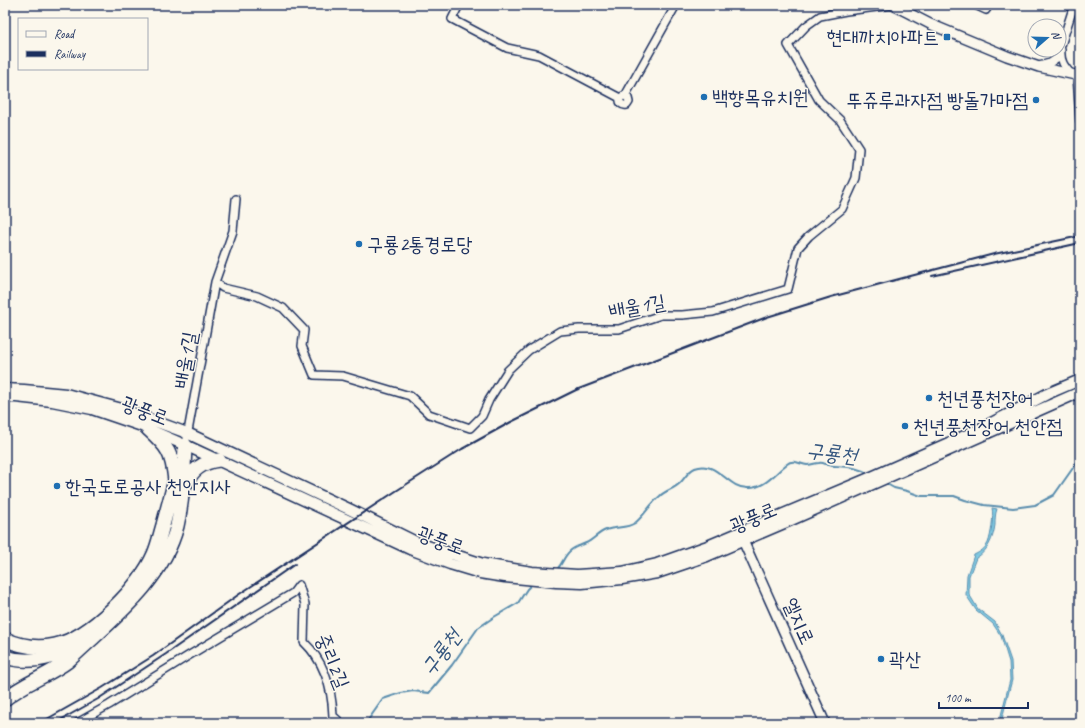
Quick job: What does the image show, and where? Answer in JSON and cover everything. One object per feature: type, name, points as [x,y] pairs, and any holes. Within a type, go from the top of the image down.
[{"type":"highway","points":[[148,429],[160,440],[169,452],[173,465],[175,481]]},
{"type":"highway","points":[[5,640],[22,646],[31,647],[57,645],[74,639],[112,610],[128,593],[138,581],[154,555],[186,439]]},
{"type":"highway","points":[[5,699],[17,690],[68,661],[102,631],[148,583],[155,573],[167,551],[176,527],[184,477],[186,439]]},
{"type":"highway","points":[[181,499],[186,483],[195,470],[207,463],[219,460]]},
{"type":"highway","points":[[5,657],[23,661],[43,659],[67,652],[93,638]]},
{"type":"main road","points":[[892,471],[978,430],[1047,394],[1080,380]]},
{"type":"main road","name":"광풍로","points":[[5,389],[66,394],[122,409],[186,439],[351,510],[418,543],[483,564],[532,572],[577,575],[622,572],[657,564],[705,547],[741,537]]},
{"type":"main road","points":[[892,471],[1080,392]]},
{"type":"main road","name":"광풍로","points":[[5,397],[52,401],[92,409],[148,429],[186,439],[219,460],[410,549],[450,564],[480,573],[556,582],[582,583],[622,579],[657,572],[707,556],[741,537],[892,471]]},
{"type":"street","points":[[459,5],[452,19],[507,48],[539,55],[623,97],[676,5]]},
{"type":"street","points":[[893,5],[930,24],[1007,56],[1077,76]]},
{"type":"street","name":"배울1길","points":[[215,282],[223,288],[257,296],[283,308],[304,330],[302,346],[314,375],[343,376],[410,396],[429,414],[470,428],[482,416],[489,400],[508,370],[529,350],[560,332],[579,329],[620,329],[660,315],[682,315],[713,312],[788,288],[798,248],[809,236],[842,210],[856,178],[859,149],[840,120],[819,100],[788,45],[806,26],[820,16],[893,5]]},
{"type":"street","points":[[975,5],[986,10],[989,5]]},
{"type":"street","points":[[1067,27],[1074,5]]},
{"type":"street","points":[[1039,66],[1050,63],[1057,58]]},
{"type":"street","points":[[1061,58],[1061,61],[1065,68],[1077,76]]},
{"type":"street","points":[[1077,76],[1080,121]]},
{"type":"street","name":"배울1길","points":[[186,439],[215,282],[233,231],[236,199]]},
{"type":"street","name":"엘지로","points":[[741,537],[825,723]]},
{"type":"street","name":"중리2길","points":[[77,723],[293,593],[299,585],[305,604],[304,642],[312,650],[321,664],[329,685],[333,716],[341,723]]},
{"type":"water","points":[[992,508],[997,509],[993,535],[987,548],[976,558],[969,576],[969,594],[978,609],[995,622],[1002,635],[1011,661],[1012,680],[1001,723],[999,723],[1010,680],[1009,662],[1001,636],[993,624],[976,610],[966,595],[967,575],[974,555],[984,549],[989,540],[993,511]]},
{"type":"waterway","name":"구룡천","points":[[885,483],[894,488],[921,496],[954,496],[984,505],[1013,508],[1035,505],[1054,495],[1080,458]]},
{"type":"waterway","name":"구룡천","points":[[558,568],[566,555],[574,548],[589,542],[606,530],[628,526],[635,523],[657,499],[665,492],[678,485],[688,473],[695,468],[703,466],[710,468],[735,484],[749,488],[760,486],[765,483],[787,464],[792,462],[807,465],[821,463],[853,468],[869,474]]},
{"type":"waterway","name":"구룡천","points":[[366,723],[383,699],[413,691],[429,693],[452,665],[478,628],[518,603],[533,583]]},
{"type":"railway","points":[[40,723],[102,688],[153,656],[238,595],[462,449],[511,422],[576,390],[767,317],[831,297],[994,254],[1080,236]]},
{"type":"railway","points":[[932,276],[1080,243]]},
{"type":"railway","points":[[55,723],[98,699],[166,654],[295,564]]},
{"type":"place","name":"현대까치아파트","points":[[947,37]]},
{"type":"place","name":"백향목유치원","points":[[704,97]]},
{"type":"place","name":"뚜쥬루과자점 빵돌가마점","points":[[1036,100]]},
{"type":"place","name":"구룡2통경로당","points":[[359,244]]},
{"type":"place","name":"천년풍천장어","points":[[929,398]]},
{"type":"place","name":"천년풍천장어 천안점","points":[[905,426]]},
{"type":"place","name":"한국도로공사 천안지사","points":[[57,486]]},
{"type":"place","name":"곽산","points":[[881,659]]}]
